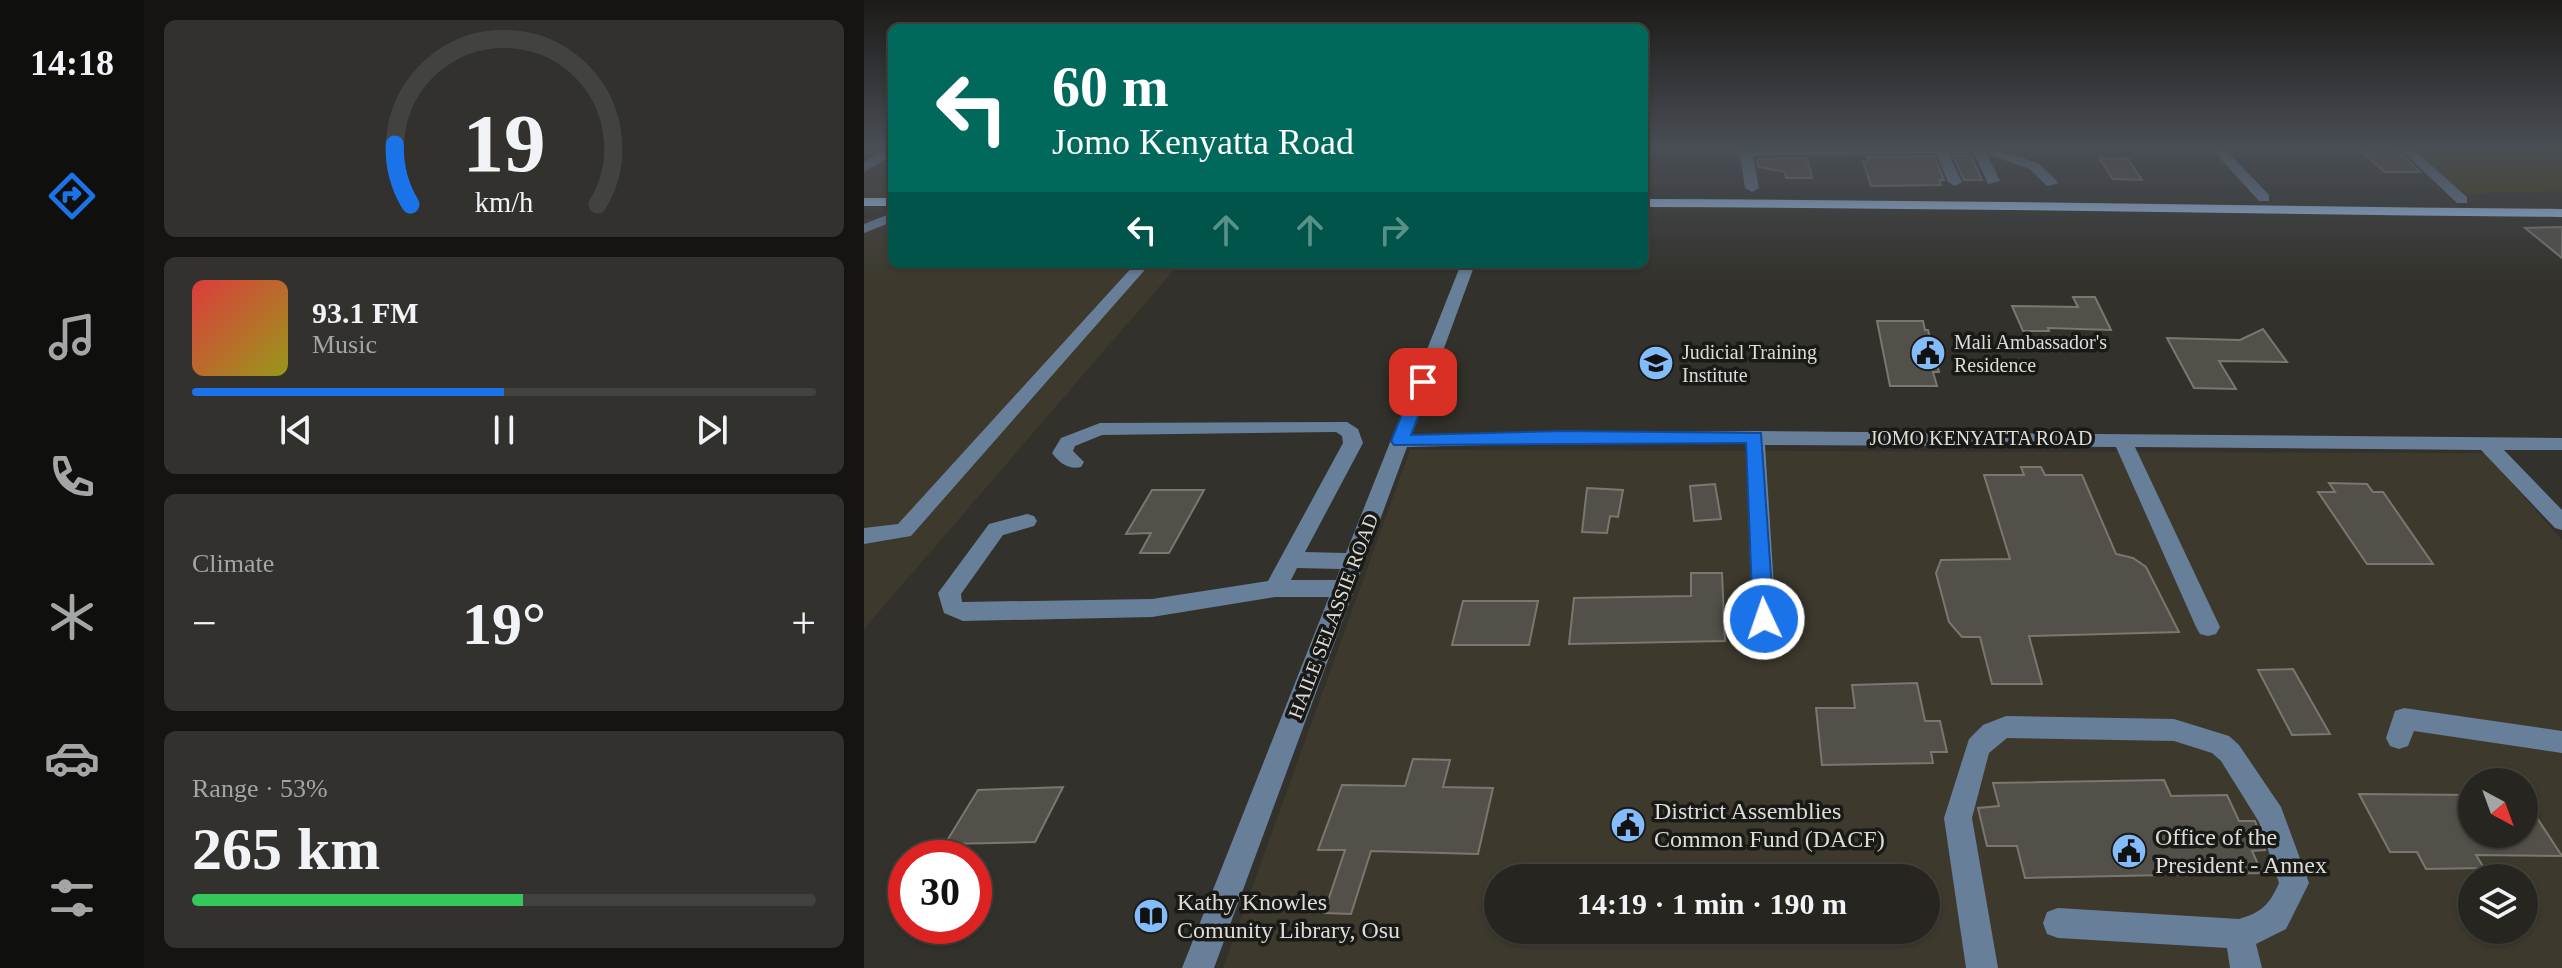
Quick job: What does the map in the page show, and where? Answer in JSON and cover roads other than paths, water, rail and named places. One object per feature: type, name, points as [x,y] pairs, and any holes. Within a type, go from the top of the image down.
[{"type":"main road","points":[[2003,204],[2078,199],[2562,200]]},
{"type":"main road","points":[[864,202],[888,202]]},
{"type":"main road","points":[[1648,203],[2003,204],[2083,208],[2562,213]]},
{"type":"street","points":[[2259,193],[2264,198]]},
{"type":"street","points":[[2455,193],[2462,200]]},
{"type":"street","points":[[864,229],[888,219]]},
{"type":"street","points":[[864,536],[904,531],[1139,268]]},
{"type":"street","name":"HAILE SELASSIE ROAD","points":[[1198,968],[1466,268]]},
{"type":"street","points":[[1074,462],[1062,453],[1068,442],[1100,429],[1328,423],[1340,426],[1351,433],[1353,443],[1275,588]]},
{"type":"street","points":[[1755,437],[1764,619]]},
{"type":"street","name":"JOMO KENYATTA ROAD","points":[[1400,441],[1755,437],[2562,444]]},
{"type":"street","points":[[2122,439],[2208,627]]},
{"type":"street","points":[[2487,444],[2562,523]]},
{"type":"street","points":[[1027,521],[996,529],[986,539],[949,593],[952,607],[963,612],[1152,608],[1275,588],[1344,589]]},
{"type":"street","points":[[1289,560],[1354,561]]},
{"type":"street","points":[[2399,738],[2401,723],[2409,719],[2562,742]]},
{"type":"street","points":[[1982,968],[1958,818],[1978,747],[1992,733],[2006,727],[2174,730],[2206,738],[2230,753],[2271,816],[2294,883],[2283,913],[2265,929],[2239,934],[2058,923]]},
{"type":"street","points":[[2239,934],[2246,968]]},
{"type":"place","name":"Mali Ambassador's Residence","points":[[1928,353]]},
{"type":"place","name":"Judicial Training Institute","points":[[1656,363]]},
{"type":"place","name":"District Assemblies Common Fund (DACF)","points":[[1628,825]]},
{"type":"place","name":"Office of the President - Annex","points":[[2129,851]]},
{"type":"place","name":"Kathy Knowles Comunity Library, Osu","points":[[1151,916]]}]
